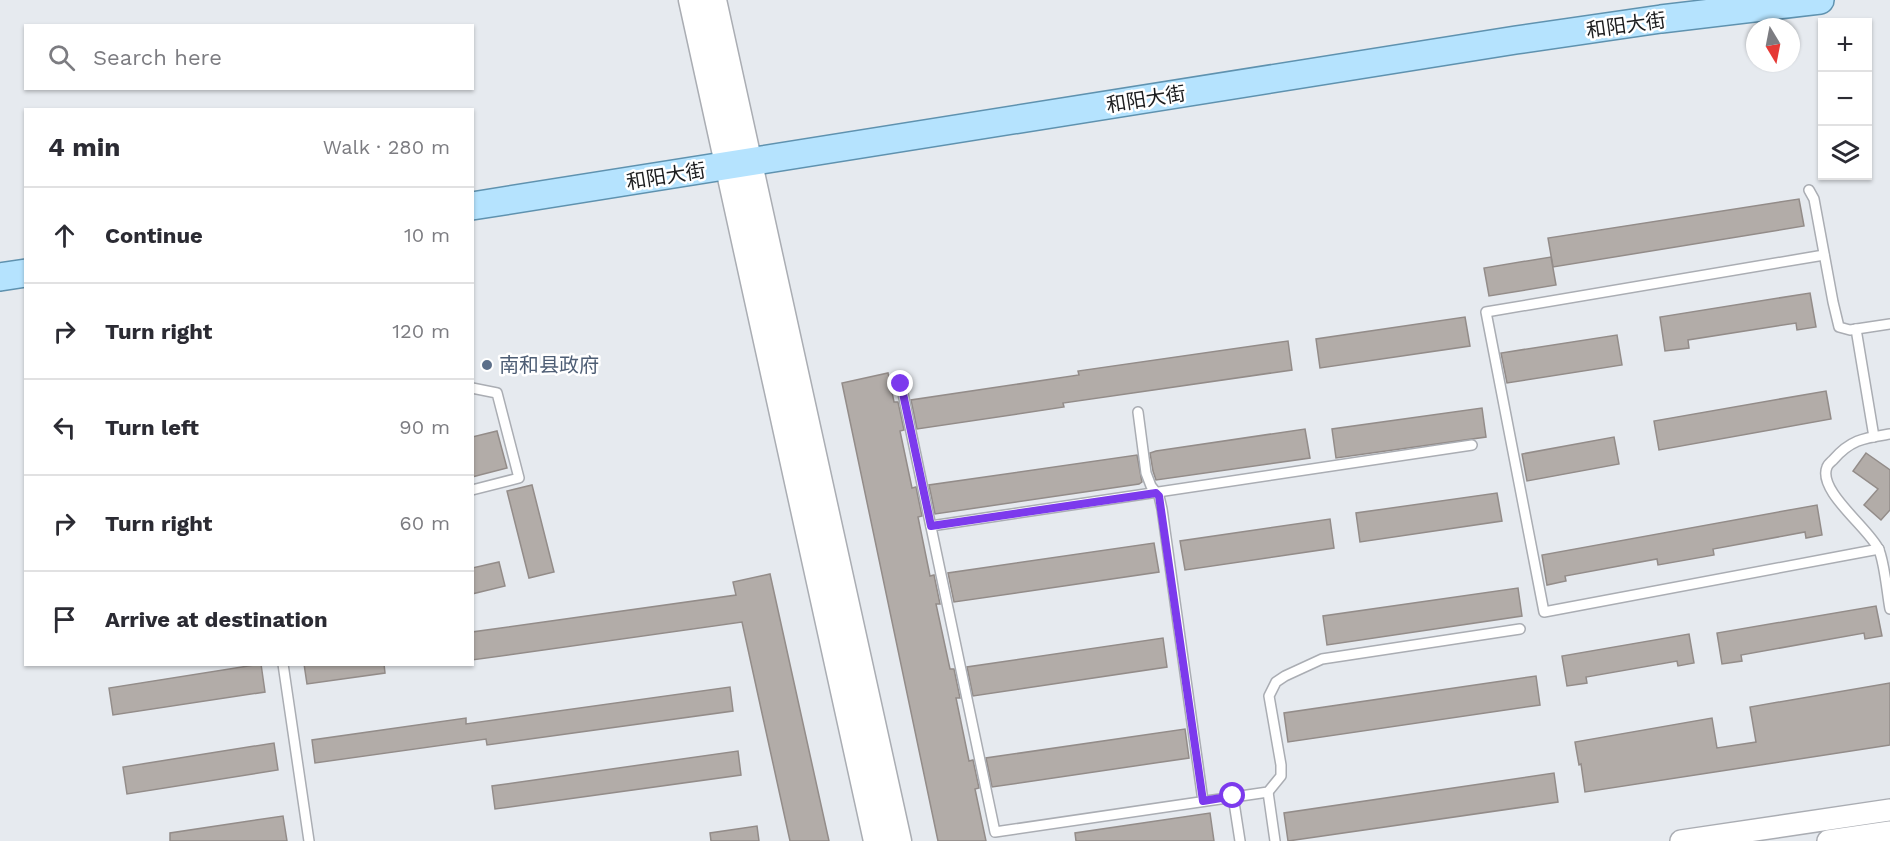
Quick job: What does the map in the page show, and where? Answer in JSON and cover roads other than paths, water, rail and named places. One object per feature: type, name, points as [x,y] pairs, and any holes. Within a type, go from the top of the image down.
[{"type":"main road","points":[[691,0],[737,158],[899,841]]},
{"type":"main road","points":[[714,0],[737,158],[876,841]]},
{"type":"main road","name":"和阳大街","points":[[474,206],[737,158],[1514,26],[1705,0]]},
{"type":"main road","name":"和阳大街","points":[[474,192],[737,158],[1516,40],[1661,19],[1820,0]]},
{"type":"main road","points":[[0,263],[24,259]]},
{"type":"main road","points":[[0,277],[24,273]]},
{"type":"street","points":[[1681,841],[1890,810]]},
{"type":"street","points":[[1828,841],[1890,832]]},
{"type":"lane","points":[[1809,190],[1814,199],[1839,327],[1850,330],[1890,324]]},
{"type":"lane","points":[[1824,255],[1486,312],[1544,612],[1879,549]]},
{"type":"lane","points":[[1856,329],[1874,437]]},
{"type":"lane","points":[[901,384],[994,832],[1268,792],[1281,776],[1269,696],[1276,682],[1285,676],[1322,658],[1520,629]]},
{"type":"lane","points":[[474,388],[497,393],[519,478],[474,489]]},
{"type":"lane","points":[[1138,412],[1146,473],[1162,509],[1203,801]]},
{"type":"lane","points":[[1890,434],[1858,440],[1841,450],[1827,467],[1826,475],[1834,496],[1879,549],[1890,609]]},
{"type":"lane","points":[[931,526],[1472,446]]},
{"type":"lane","points":[[283,666],[309,841]]},
{"type":"lane","points":[[1268,792],[1275,841]]},
{"type":"lane","points":[[1233,796],[1240,841]]},
{"type":"place","name":"南和县政府","points":[[487,365]]}]
